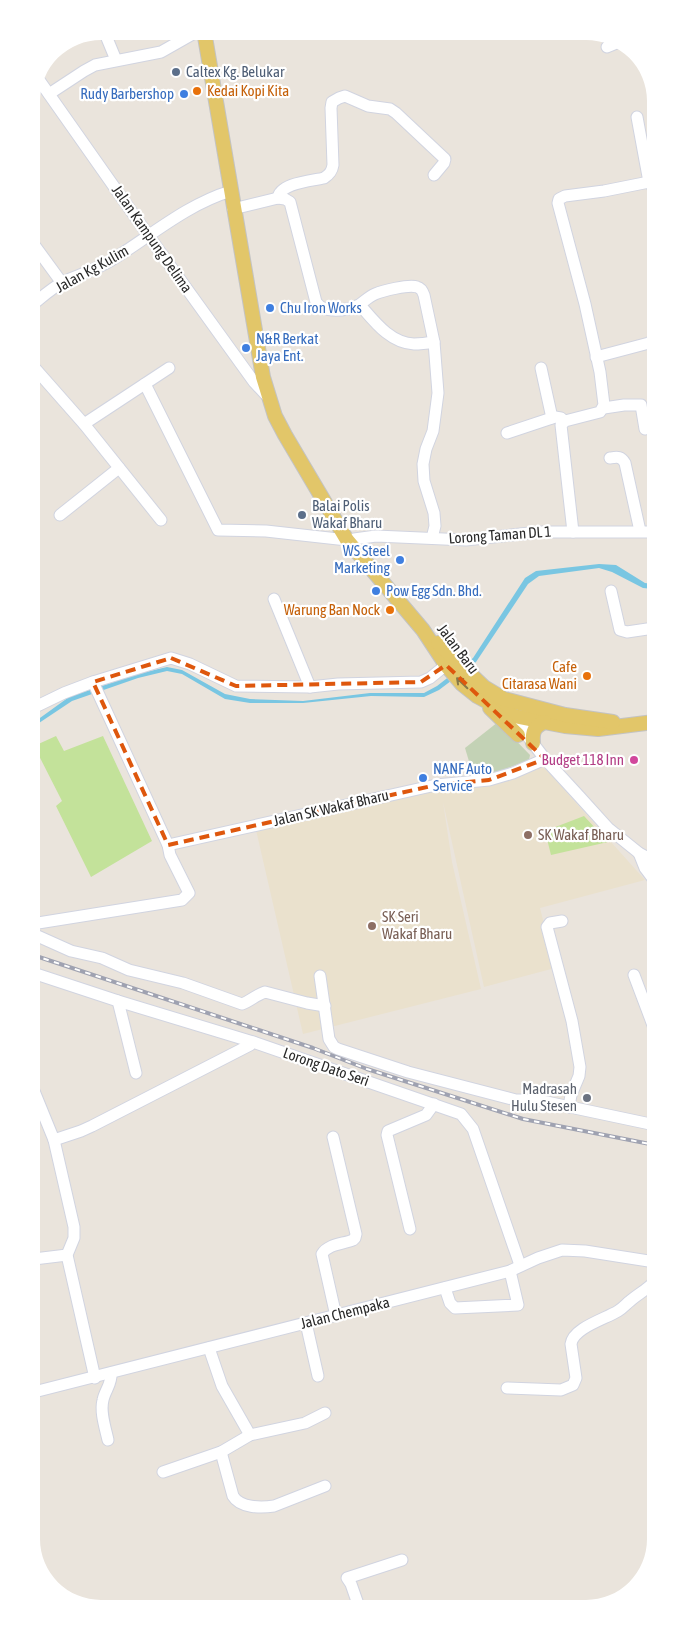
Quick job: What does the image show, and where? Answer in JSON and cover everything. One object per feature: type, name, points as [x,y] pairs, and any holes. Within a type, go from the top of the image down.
[{"type":"main road","points":[[206,40],[263,377],[275,416],[347,540],[423,630]]},
{"type":"main road","name":"Jalan Baru","points":[[423,630],[446,665],[462,684],[477,696],[518,715],[565,715],[599,719],[626,725],[647,723]]},
{"type":"main road","name":"Jalan Baru","points":[[423,630],[477,681],[504,699],[543,716]]},
{"type":"main road","points":[[477,696],[518,735]]},
{"type":"main road","points":[[504,699],[518,715]]},
{"type":"main road","points":[[533,743],[532,735],[534,729],[543,716]]},
{"type":"street","points":[[108,40],[116,60]]},
{"type":"street","points":[[175,40],[176,44]]},
{"type":"street","points":[[49,94],[95,65],[162,52],[183,40]]},
{"type":"street","points":[[607,47],[611,45]]},
{"type":"street","name":"Jalan Kampung Delima","points":[[42,84],[254,382],[268,396]]},
{"type":"street","points":[[278,198],[278,194],[285,188],[329,175],[333,165],[332,102],[346,96],[368,106],[390,109],[396,113],[445,159],[434,175]]},
{"type":"street","points":[[638,117],[647,139]]},
{"type":"street","points":[[604,408],[600,372],[585,304],[558,203],[565,196],[647,185]]},
{"type":"street","name":"Jalan Kg Kulim","points":[[40,299],[62,283],[91,272],[115,259],[148,235],[204,201],[231,191]]},
{"type":"street","points":[[233,209],[278,198],[290,202],[316,302],[324,310],[345,309],[360,304],[368,297],[377,293],[410,286],[422,290],[434,342],[438,393],[432,431],[423,464],[424,481],[434,513],[435,526],[432,538]]},
{"type":"street","points":[[40,253],[62,283]]},
{"type":"street","points":[[360,304],[373,321],[386,333],[400,341],[414,344],[434,342]]},
{"type":"street","points":[[596,357],[647,344]]},
{"type":"street","points":[[84,424],[170,368]]},
{"type":"street","points":[[541,368],[561,425],[573,532]]},
{"type":"street","points":[[40,374],[84,424],[161,520]]},
{"type":"street","name":"Lorong Taman DL 1","points":[[145,384],[218,530],[266,531],[347,540],[376,536],[466,540],[539,532],[647,532]]},
{"type":"street","points":[[507,433],[600,412],[604,408],[624,405],[641,405],[645,429]]},
{"type":"street","points":[[610,458],[622,458],[625,462],[640,532]]},
{"type":"street","points":[[60,514],[119,468]]},
{"type":"street","points":[[611,591],[620,630],[627,632],[647,629]]},
{"type":"street","points":[[274,599],[310,687]]},
{"type":"street","points":[[40,705],[64,693],[171,658],[190,664],[236,686],[310,687],[338,684],[421,682],[430,678],[446,665]]},
{"type":"street","points":[[40,924],[182,900],[189,893],[170,856],[168,845],[95,684]]},
{"type":"street","points":[[518,715],[515,728],[518,735],[529,747],[545,759]]},
{"type":"street","points":[[518,715],[525,732],[545,759],[608,828],[647,857]]},
{"type":"street","name":"Jalan SK Wakaf Bharu","points":[[168,845],[436,785],[489,780],[513,773],[545,759]]},
{"type":"street","points":[[639,853],[647,871]]},
{"type":"street","points":[[562,921],[550,923],[547,927],[572,1022],[580,1067],[580,1076],[571,1094],[569,1107]]},
{"type":"street","points":[[40,929],[71,951],[102,958],[129,970],[182,983],[234,1002],[242,1004],[265,992],[324,1006]]},
{"type":"street","points":[[634,975],[647,1009]]},
{"type":"street","name":"Lorong Dato Seri","points":[[40,976],[253,1042],[461,1114],[473,1129],[515,1268],[518,1305],[455,1308],[451,1306],[445,1288]]},
{"type":"street","points":[[320,976],[329,1039],[334,1047],[338,1049],[408,1072],[516,1100],[537,1100],[647,1123]]},
{"type":"street","points":[[118,1001],[136,1073]]},
{"type":"street","points":[[54,1140],[92,1126],[253,1042]]},
{"type":"street","points":[[410,1229],[387,1135],[388,1131],[426,1115],[434,1104]]},
{"type":"street","points":[[40,1106],[54,1140],[74,1233],[74,1238],[67,1255],[95,1378]]},
{"type":"street","points":[[333,1137],[356,1234],[353,1240],[327,1248],[322,1254],[336,1316]]},
{"type":"street","name":"Jalan Chempaka","points":[[40,1391],[445,1288],[515,1268],[562,1250],[585,1251],[647,1261]]},
{"type":"street","points":[[40,1258],[67,1255]]},
{"type":"street","points":[[507,1388],[562,1390],[573,1385],[576,1378],[571,1344],[572,1339],[586,1327],[621,1310],[647,1289]]},
{"type":"street","points":[[306,1323],[318,1376]]},
{"type":"street","points":[[209,1348],[222,1386],[250,1435]]},
{"type":"street","points":[[108,1440],[102,1408],[105,1392],[112,1379],[111,1373]]},
{"type":"street","points":[[163,1472],[221,1452],[250,1435],[305,1423],[325,1413]]},
{"type":"street","points":[[221,1452],[233,1496],[240,1504],[274,1506],[325,1486]]},
{"type":"street","points":[[357,1600],[347,1578],[402,1560]]},
{"type":"highlighted area","points":[[171,658],[236,686],[421,682],[446,665],[545,759],[489,780],[436,785],[168,845],[93,682]]},
{"type":"shaded area","name":"SK Seri Wakaf Bharu","points":[[542,765],[645,880],[540,908],[555,968],[484,987],[443,802],[452,862],[481,989],[303,1034],[256,830],[440,789],[465,790],[514,778]]},
{"type":"green space","points":[[498,722],[530,755],[529,760],[490,775],[474,778],[465,748]]},
{"type":"green space","points":[[56,736],[64,751],[103,736],[152,841],[91,877],[56,806],[62,801],[40,758],[40,743]]},
{"type":"green space","points":[[584,816],[608,842],[551,855],[545,831]]},
{"type":"water","points":[[599,564],[616,565],[647,583],[647,588],[599,568],[539,576],[528,584],[476,662],[439,690],[424,697],[371,696],[303,703],[250,703],[225,699],[182,674],[167,671],[138,678],[72,701],[40,722],[40,718],[69,697],[137,674],[167,667],[182,670],[225,694],[250,699],[303,701],[370,693],[424,693],[437,686],[473,658],[525,578],[536,571]]},
{"type":"railway","points":[[40,957],[313,1048],[367,1069],[523,1119],[647,1143]]},
{"type":"place","name":"Caltex Kg. Belukar","points":[[176,72]]},
{"type":"place","name":"Kedai Kopi Kita","points":[[197,91]]},
{"type":"place","name":"Rudy Barbershop","points":[[184,94]]},
{"type":"place","name":"Chu Iron Works","points":[[270,308]]},
{"type":"place","name":"N&R Berkat Jaya Ent.","points":[[246,348]]},
{"type":"place","name":"Balai Polis Wakaf Bharu","points":[[302,515]]},
{"type":"place","name":"WS Steel Marketing","points":[[400,560]]},
{"type":"place","name":"Pow Egg Sdn. Bhd.","points":[[376,591]]},
{"type":"place","name":"Warung Ban Nock","points":[[390,610]]},
{"type":"place","name":"Cafe Citarasa Wani","points":[[587,676]]},
{"type":"place","name":"Budget 118 Inn","points":[[634,760]]},
{"type":"place","name":"NANF Auto Service","points":[[423,778]]},
{"type":"place","name":"SK Wakaf Bharu","points":[[528,835]]},
{"type":"place","name":"SK Seri Wakaf Bharu","points":[[372,926]]},
{"type":"place","name":"Madrasah Hulu Stesen","points":[[587,1098]]}]
